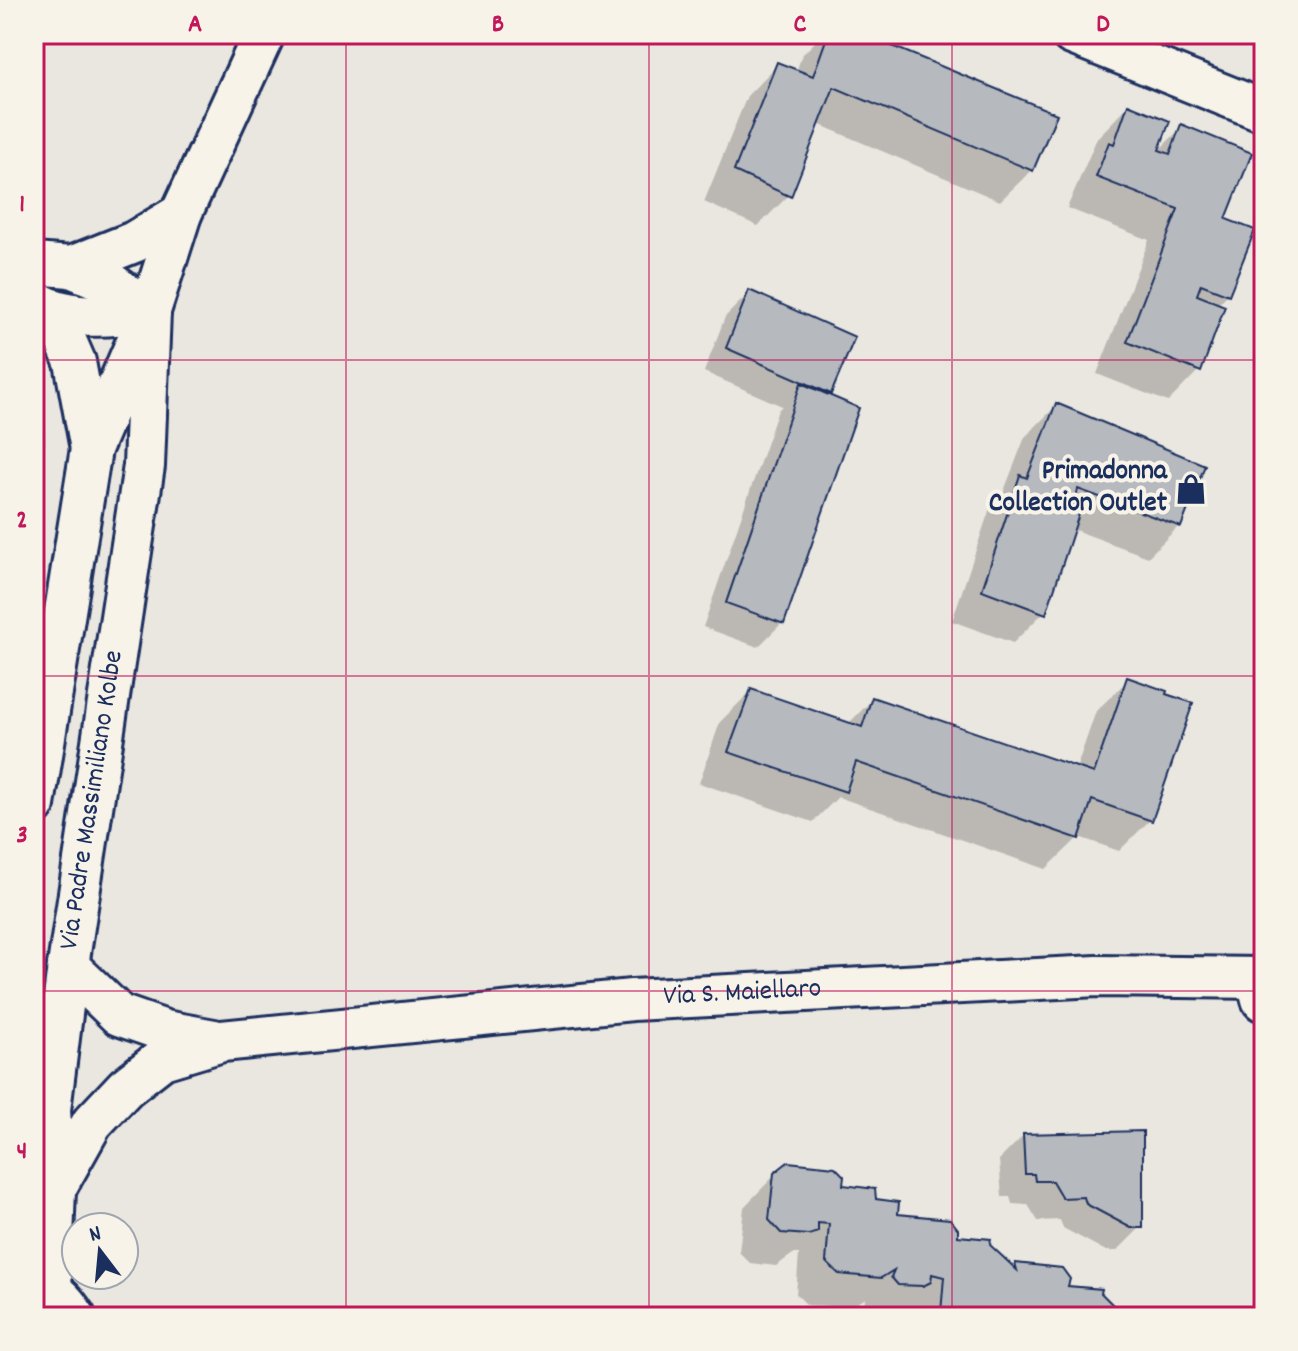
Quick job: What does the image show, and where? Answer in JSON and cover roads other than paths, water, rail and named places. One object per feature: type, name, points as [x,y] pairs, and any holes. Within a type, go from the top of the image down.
[{"type":"street","name":"Via Padre Massimiliano Kolbe","points":[[34,805],[91,449],[150,311],[181,214],[264,34]]},
{"type":"street","points":[[1072,34],[1264,111]]},
{"type":"street","points":[[52,266],[134,242],[181,214]]},
{"type":"street","points":[[52,266],[112,284],[150,311]]},
{"type":"street","points":[[43,306],[101,318],[150,311]]},
{"type":"street","points":[[43,306],[75,362],[91,449]]},
{"type":"street","name":"Via Padre Massimiliano Kolbe","points":[[53,1295],[55,1189],[50,1110],[68,966],[144,466],[150,311]]},
{"type":"street","name":"Via S. Maiellaro","points":[[68,966],[119,1015],[165,1031],[222,1041]]},
{"type":"street","name":"Via S. Maiellaro","points":[[55,1189],[92,1123],[126,1087],[162,1059],[222,1041],[632,1000],[1097,976],[1264,977]]},
{"type":"street","points":[[1264,977],[1261,987],[1264,999]]},
{"type":"place","name":"Primadonna Collection Outlet","points":[[1191,489]]}]
